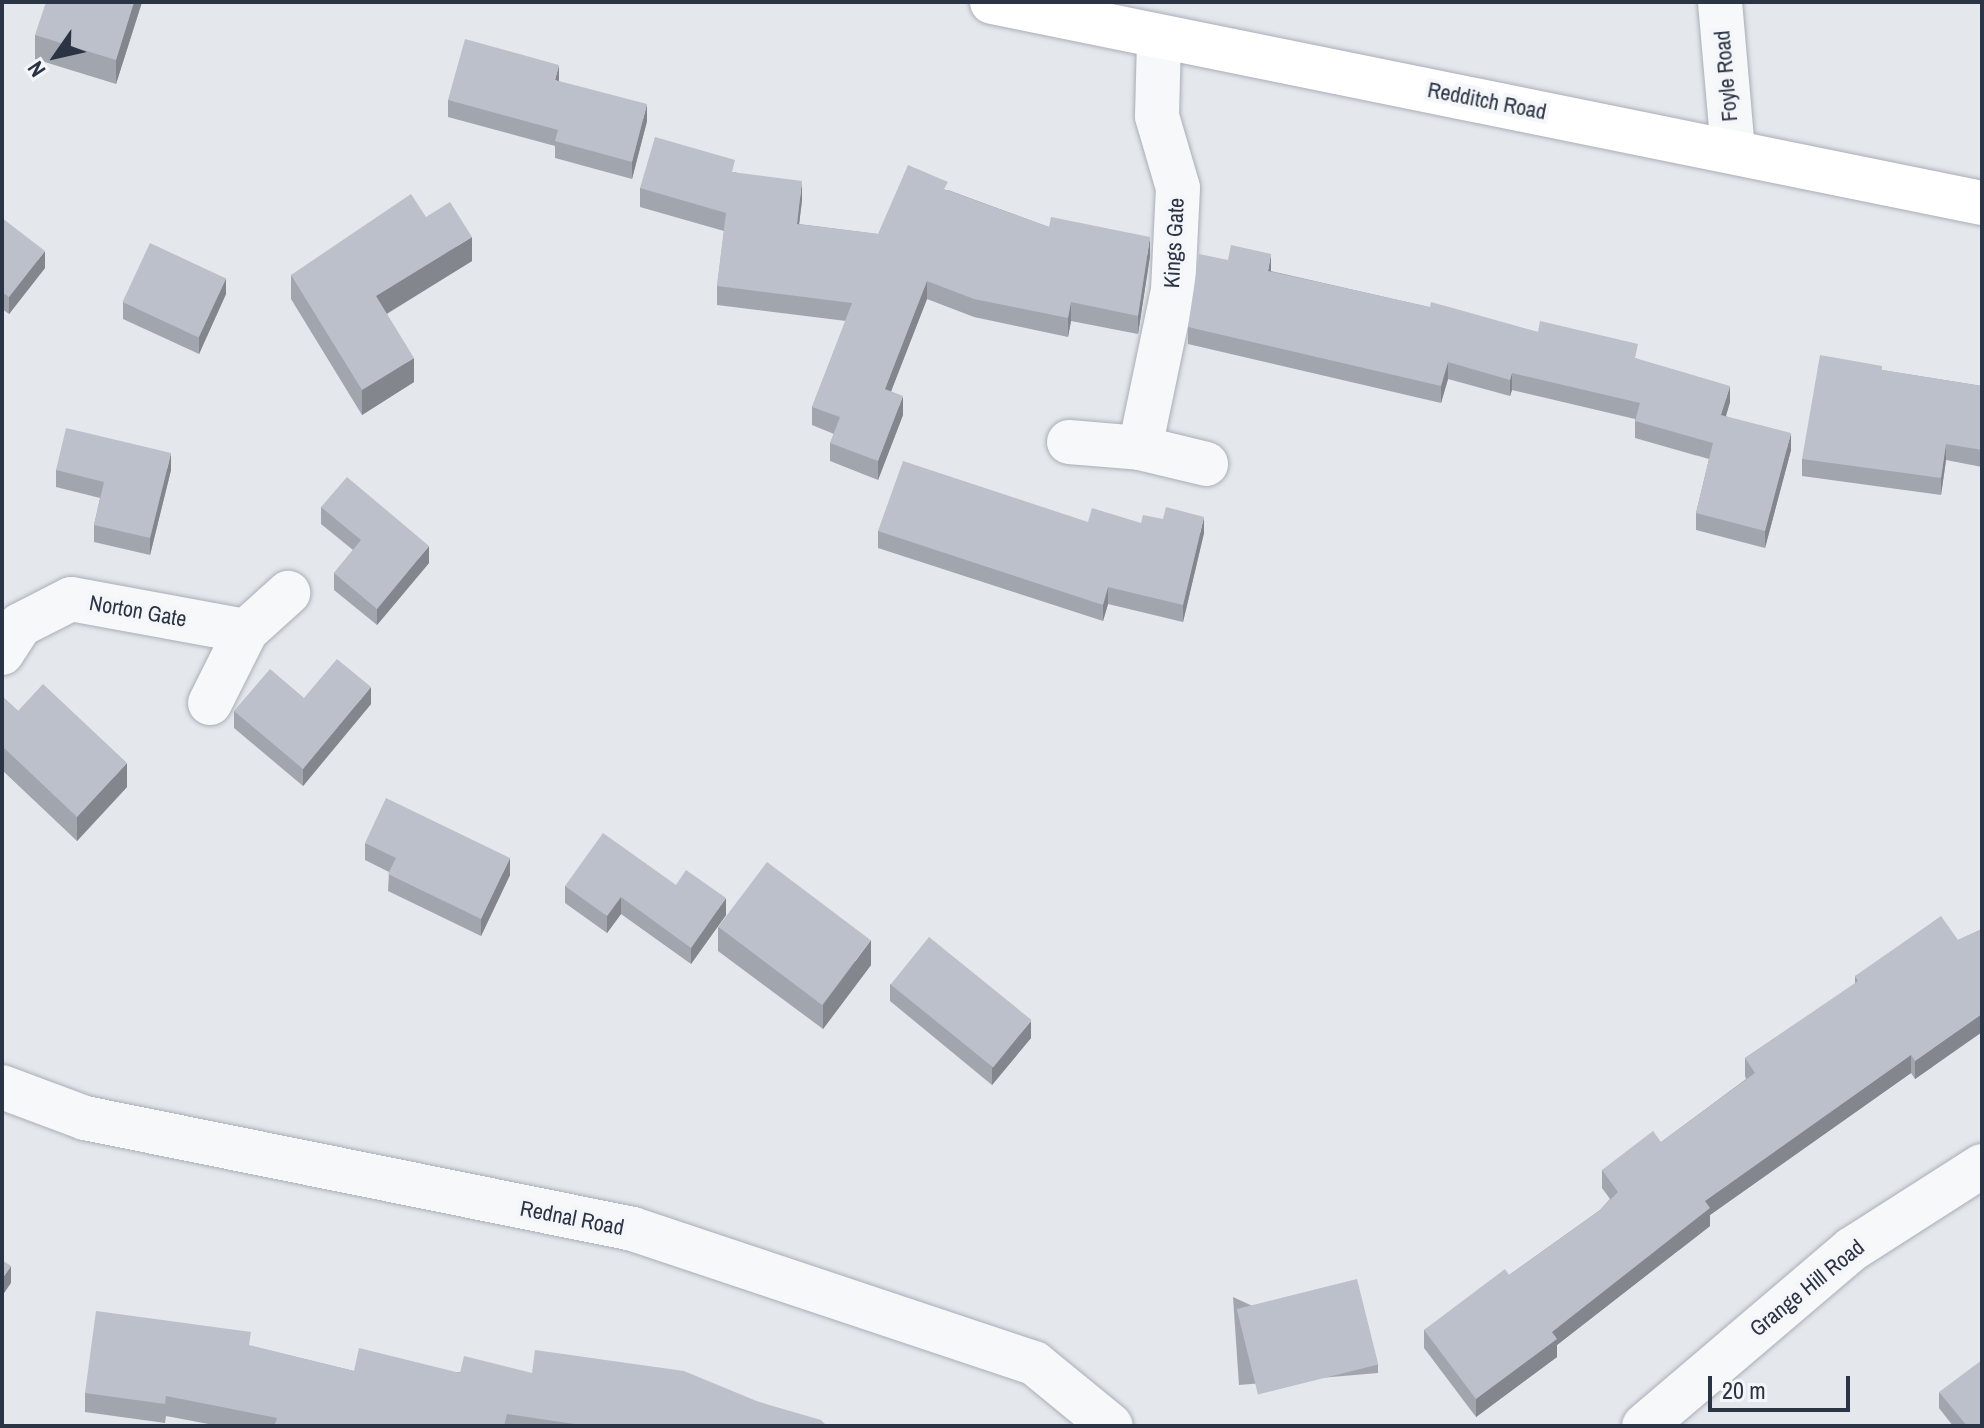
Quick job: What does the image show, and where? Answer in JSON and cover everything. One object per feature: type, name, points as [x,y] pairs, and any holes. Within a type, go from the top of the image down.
[{"type":"highway","name":"Redditch Road","points":[[992,2],[1982,203]]},
{"type":"street","name":"Foyle Road","points":[[1720,2],[1733,150]]},
{"type":"street","name":"Kings Gate","points":[[1140,448],[1173,290],[1178,188],[1157,116],[1159,37]]},
{"type":"street","points":[[1069,442],[1140,448],[1206,464]]},
{"type":"street","points":[[210,703],[246,631],[288,593]]},
{"type":"street","name":"Norton Gate","points":[[2,653],[20,625],[71,599],[246,631]]},
{"type":"street","name":"Rednal Road","points":[[2,1087],[85,1118],[633,1229],[1034,1363],[1111,1426]]},
{"type":"street","name":"Grange Hill Road","points":[[1644,1426],[1852,1249],[1982,1166]]},
{"type":"building","points":[[46,2],[134,2],[116,60],[35,35]]},
{"type":"building","points":[[465,39],[559,65],[555,80],[647,104],[632,162],[555,141],[558,130],[448,100]]},
{"type":"building","points":[[655,137],[735,160],[732,172],[802,181],[797,224],[878,234],[908,165],[948,182],[944,189],[1049,227],[1051,217],[1150,237],[1138,316],[1071,302],[1068,318],[974,299],[927,281],[885,389],[903,396],[878,461],[830,443],[840,417],[812,407],[852,303],[717,286],[726,213],[640,188]]},
{"type":"building","points":[[411,194],[426,217],[450,202],[472,237],[376,296],[414,358],[362,390],[291,275]]},
{"type":"building","points":[[2,218],[45,251],[9,297],[2,292]]},
{"type":"building","points":[[150,243],[226,278],[199,337],[123,302]]},
{"type":"building","points":[[1231,245],[1271,254],[1268,271],[1430,307],[1431,302],[1538,332],[1540,321],[1638,344],[1635,358],[1730,386],[1721,415],[1791,433],[1765,531],[1696,513],[1713,443],[1635,421],[1640,403],[1512,373],[1510,380],[1448,362],[1441,386],[1188,327],[1199,254],[1228,260]]},
{"type":"building","points":[[1820,355],[1882,366],[1882,370],[1982,386],[1982,450],[1946,444],[1941,478],[1802,459]]},
{"type":"building","points":[[66,428],[171,453],[150,538],[94,525],[104,482],[56,470]]},
{"type":"building","points":[[903,461],[1088,522],[1092,508],[1141,523],[1143,515],[1163,519],[1166,507],[1204,517],[1183,605],[1108,587],[1103,605],[878,531]]},
{"type":"building","points":[[347,477],[429,546],[377,609],[334,573],[361,540],[321,507]]},
{"type":"building","points":[[337,659],[371,687],[303,769],[234,711],[270,669],[304,698]]},
{"type":"building","points":[[43,684],[127,763],[77,817],[2,746],[2,696],[18,711]]},
{"type":"building","points":[[386,798],[510,858],[481,919],[388,874],[396,858],[365,843]]},
{"type":"building","points":[[603,833],[676,885],[686,870],[726,898],[691,948],[621,897],[607,916],[565,886]]},
{"type":"building","points":[[767,862],[871,940],[822,1005],[718,927]]},
{"type":"building","points":[[1941,916],[1958,940],[1982,929],[1982,1014],[1915,1061],[1911,1055],[1705,1201],[1710,1208],[1552,1332],[1557,1339],[1476,1399],[1424,1330],[1505,1269],[1509,1275],[1600,1210],[1618,1192],[1602,1170],[1653,1131],[1661,1142],[1755,1073],[1745,1058],[1858,981],[1855,976]]},
{"type":"building","points":[[929,937],[1032,1020],[993,1067],[891,984]]},
{"type":"building","points":[[2,1260],[11,1266],[2,1279]]},
{"type":"building","points":[[1357,1279],[1378,1364],[1258,1394],[1237,1309]]},
{"type":"building","points":[[96,1311],[251,1332],[249,1345],[354,1371],[359,1348],[460,1373],[464,1356],[532,1373],[535,1350],[684,1371],[759,1402],[821,1420],[827,1426],[588,1426],[507,1414],[504,1426],[284,1426],[275,1424],[277,1418],[166,1396],[165,1404],[85,1393]]},
{"type":"building","points":[[1982,1360],[1982,1426],[1967,1426],[1939,1392]]}]
